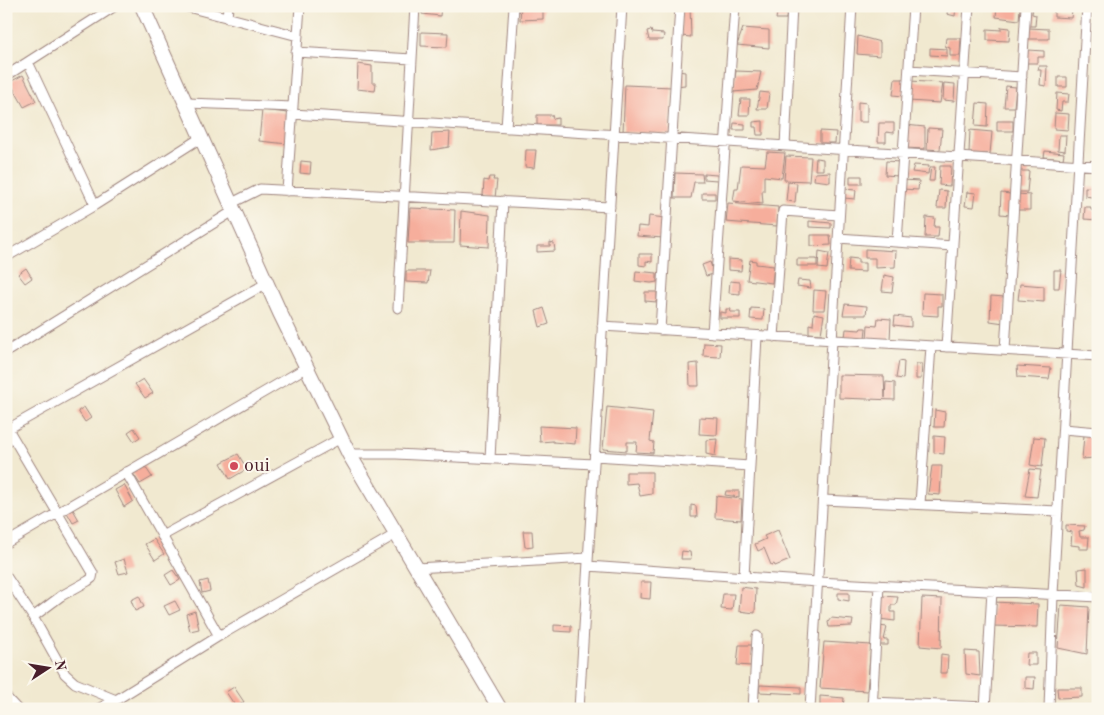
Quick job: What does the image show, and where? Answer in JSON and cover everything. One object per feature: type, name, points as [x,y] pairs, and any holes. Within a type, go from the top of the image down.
[{"type":"main road","points":[[142,6],[234,206],[267,283],[349,454],[500,709]]},
{"type":"street","points":[[6,76],[115,6]]},
{"type":"street","points":[[184,6],[298,36]]},
{"type":"street","points":[[227,18],[228,6]]},
{"type":"street","points":[[287,191],[300,6]]},
{"type":"street","points":[[398,308],[415,6]]},
{"type":"street","points":[[506,128],[514,6]]},
{"type":"street","points":[[579,709],[622,6]]},
{"type":"street","points":[[660,330],[680,6]]},
{"type":"street","points":[[712,333],[735,6]]},
{"type":"street","points":[[785,146],[792,6]]},
{"type":"street","points":[[810,709],[852,6]]},
{"type":"street","points":[[898,242],[913,6]]},
{"type":"street","points":[[946,347],[969,6]]},
{"type":"street","points":[[1005,350],[1026,6]]},
{"type":"street","points":[[1049,709],[1053,594],[1087,6]]},
{"type":"street","points":[[296,52],[412,59]]},
{"type":"street","points":[[28,62],[95,205]]},
{"type":"street","points":[[909,70],[1022,77]]},
{"type":"street","points":[[187,103],[408,122],[1098,166]]},
{"type":"street","points":[[6,257],[95,205],[202,137]]},
{"type":"street","points":[[6,352],[260,189],[610,207]]},
{"type":"street","points":[[490,459],[503,201]]},
{"type":"street","points":[[774,337],[782,211],[839,215]]},
{"type":"street","points":[[838,238],[953,246]]},
{"type":"street","points":[[33,617],[62,596],[88,581],[92,578],[93,573],[7,429],[267,283]]},
{"type":"street","points":[[602,326],[1098,356]]},
{"type":"street","points":[[744,577],[757,336]]},
{"type":"street","points":[[920,504],[931,346]]},
{"type":"street","points":[[6,543],[307,368]]},
{"type":"street","points":[[1063,429],[1098,432]]},
{"type":"street","points":[[162,536],[341,438]]},
{"type":"street","points":[[349,454],[750,466]]},
{"type":"street","points":[[126,472],[219,636]]},
{"type":"street","points":[[823,500],[1058,511]]},
{"type":"street","points":[[98,709],[116,700],[219,636],[396,534]]},
{"type":"street","points":[[416,568],[588,562],[744,577],[1098,597]]},
{"type":"street","points":[[6,576],[33,617],[65,674],[75,683],[116,700]]},
{"type":"street","points":[[878,585],[872,706],[985,708],[992,591]]},
{"type":"street","points":[[753,709],[757,636]]},
{"type":"street","points":[[6,697],[17,709]]},
{"type":"building","points":[[423,6],[441,6],[440,16],[422,14]]},
{"type":"building","points":[[521,6],[543,6],[543,19],[520,20]]},
{"type":"building","points":[[682,6],[690,6],[691,37],[681,36]]},
{"type":"building","points":[[948,6],[956,6],[955,16],[947,14]]},
{"type":"building","points":[[997,6],[1020,8],[1019,20],[996,17]]},
{"type":"building","points":[[1028,6],[1033,6],[1032,14],[1036,15],[1035,26],[1026,26]]},
{"type":"building","points":[[778,7],[787,8],[786,19],[776,19]]},
{"type":"building","points":[[1054,9],[1072,10],[1071,18],[1054,17]]},
{"type":"building","points":[[1001,27],[1010,28],[1009,41],[987,40],[987,29],[1001,30]]},
{"type":"building","points":[[743,28],[769,30],[769,48],[737,45]]},
{"type":"building","points":[[1028,28],[1049,29],[1049,39],[1027,39]]},
{"type":"building","points":[[651,30],[652,33],[664,34],[663,40],[649,40],[647,31]]},
{"type":"building","points":[[421,32],[448,33],[447,47],[421,46]]},
{"type":"building","points":[[858,36],[880,42],[880,56],[857,54]]},
{"type":"building","points":[[946,38],[961,38],[960,56],[950,56],[950,48],[945,46]]},
{"type":"building","points":[[930,48],[947,49],[947,56],[930,55]]},
{"type":"building","points":[[1028,50],[1044,51],[1044,57],[1038,57],[1038,63],[1027,63]]},
{"type":"building","points":[[358,64],[372,66],[372,83],[376,83],[375,91],[357,89]]},
{"type":"building","points":[[1039,66],[1047,66],[1046,86],[1040,85],[1041,70],[1038,70]]},
{"type":"building","points":[[678,71],[685,72],[685,85],[676,86]]},
{"type":"building","points":[[736,71],[761,72],[757,90],[733,92]]},
{"type":"building","points":[[23,75],[36,101],[24,107],[10,82]]},
{"type":"building","points":[[1058,77],[1067,77],[1067,87],[1058,87]]},
{"type":"building","points":[[895,79],[905,79],[903,96],[893,95]]},
{"type":"building","points":[[910,81],[943,83],[940,103],[909,101]]},
{"type":"building","points":[[944,83],[955,84],[954,101],[943,100]]},
{"type":"building","points":[[625,85],[672,87],[670,134],[623,132]]},
{"type":"building","points":[[1006,86],[1016,87],[1014,107],[1004,107]]},
{"type":"building","points":[[760,92],[769,93],[767,109],[757,109]]},
{"type":"building","points":[[1057,93],[1069,94],[1068,102],[1062,102],[1061,111],[1056,110]]},
{"type":"building","points":[[741,99],[750,99],[749,115],[739,115]]},
{"type":"building","points":[[858,102],[867,103],[867,122],[858,122]]},
{"type":"building","points":[[977,103],[988,104],[987,127],[975,126]]},
{"type":"building","points":[[262,110],[288,113],[288,144],[259,141]]},
{"type":"building","points":[[1055,113],[1069,114],[1068,130],[1054,129]]},
{"type":"building","points":[[537,115],[552,115],[553,119],[558,118],[558,125],[537,125]]},
{"type":"building","points":[[763,121],[763,135],[757,135],[753,122]]},
{"type":"building","points":[[997,121],[1013,121],[1013,131],[997,131]]},
{"type":"building","points":[[734,123],[745,124],[745,130],[733,130]]},
{"type":"building","points":[[879,123],[894,123],[894,133],[886,132],[886,142],[878,142]]},
{"type":"building","points":[[905,125],[925,127],[925,149],[904,148]]},
{"type":"building","points":[[928,128],[942,129],[940,150],[927,149]]},
{"type":"building","points":[[970,130],[992,132],[990,154],[969,153]]},
{"type":"building","points":[[820,131],[836,132],[835,143],[820,143]]},
{"type":"building","points":[[450,132],[449,147],[431,150],[432,133]]},
{"type":"building","points":[[1059,135],[1066,135],[1065,151],[1058,150]]},
{"type":"building","points":[[526,150],[536,150],[534,168],[525,167]]},
{"type":"building","points":[[1045,151],[1064,153],[1063,159],[1044,157]]},
{"type":"building","points":[[767,152],[785,153],[782,178],[764,176],[763,204],[733,201],[735,189],[738,189],[741,165],[765,166]]},
{"type":"building","points":[[786,156],[811,157],[809,181],[784,180]]},
{"type":"building","points":[[816,158],[823,159],[823,170],[815,170]]},
{"type":"building","points":[[301,161],[311,162],[310,174],[300,173]]},
{"type":"building","points":[[886,161],[900,162],[899,176],[885,175]]},
{"type":"building","points":[[914,165],[929,166],[928,174],[912,172]]},
{"type":"building","points":[[940,166],[951,166],[950,186],[939,185]]},
{"type":"building","points":[[931,167],[935,167],[934,181],[929,181]]},
{"type":"building","points":[[1019,171],[1029,171],[1027,192],[1019,192]]},
{"type":"building","points":[[830,172],[830,182],[814,180],[815,173]]},
{"type":"building","points":[[675,173],[702,174],[703,182],[694,182],[691,198],[674,198]]},
{"type":"building","points":[[704,174],[717,175],[717,180],[704,179]]},
{"type":"building","points":[[850,176],[862,176],[862,184],[850,184]]},
{"type":"building","points":[[489,177],[494,177],[493,180],[497,180],[495,198],[483,196],[484,180],[488,181]]},
{"type":"building","points":[[903,180],[919,181],[918,190],[902,189]]},
{"type":"building","points":[[788,182],[797,183],[795,202],[786,201]]},
{"type":"building","points":[[1085,187],[1098,188],[1098,198],[1085,196]]},
{"type":"building","points":[[845,189],[856,190],[855,199],[844,198]]},
{"type":"building","points":[[939,190],[947,191],[946,208],[937,208]]},
{"type":"building","points":[[967,192],[976,193],[974,207],[965,206]]},
{"type":"building","points":[[702,193],[715,193],[715,199],[702,199]]},
{"type":"building","points":[[1001,193],[1011,194],[1010,215],[1000,214]]},
{"type":"building","points":[[1018,194],[1030,195],[1030,210],[1016,210]]},
{"type":"building","points":[[728,203],[778,207],[777,226],[726,222]]},
{"type":"building","points":[[1085,207],[1091,207],[1091,210],[1098,211],[1098,220],[1084,219]]},
{"type":"building","points":[[410,208],[455,210],[454,243],[408,243]]},
{"type":"building","points":[[461,211],[490,215],[489,247],[460,245]]},
{"type":"building","points":[[649,216],[665,218],[663,238],[637,236],[638,226],[648,227]]},
{"type":"building","points":[[926,217],[935,218],[934,227],[939,227],[938,237],[925,237]]},
{"type":"building","points":[[809,221],[831,223],[831,228],[809,227]]},
{"type":"building","points":[[811,235],[830,235],[831,245],[811,246]]},
{"type":"building","points":[[550,242],[554,243],[555,251],[537,252],[537,246],[550,246]]},
{"type":"building","points":[[865,249],[896,251],[895,267],[875,268],[875,258],[865,258]]},
{"type":"building","points":[[819,251],[829,253],[827,269],[818,268]]},
{"type":"building","points":[[639,254],[652,254],[652,262],[646,261],[646,266],[639,265]]},
{"type":"building","points":[[849,258],[858,259],[858,263],[865,263],[865,272],[848,271]]},
{"type":"building","points":[[728,259],[742,260],[741,271],[728,270]]},
{"type":"building","points":[[797,259],[817,259],[817,266],[797,266]]},
{"type":"building","points":[[750,260],[756,261],[756,264],[774,266],[772,283],[747,280]]},
{"type":"building","points":[[710,262],[714,274],[706,276],[702,265]]},
{"type":"building","points":[[26,268],[32,278],[25,283],[18,274]]},
{"type":"building","points":[[1054,270],[1061,270],[1059,288],[1054,288]]},
{"type":"building","points":[[406,271],[430,271],[428,283],[406,282]]},
{"type":"building","points":[[636,271],[657,273],[657,282],[635,281]]},
{"type":"building","points":[[884,275],[894,277],[892,292],[882,291]]},
{"type":"building","points":[[798,280],[810,281],[811,288],[797,286]]},
{"type":"building","points":[[730,281],[740,282],[740,294],[729,293]]},
{"type":"building","points":[[1020,284],[1044,286],[1044,302],[1018,300]]},
{"type":"building","points":[[814,290],[826,291],[824,310],[813,310]]},
{"type":"building","points":[[645,292],[657,292],[657,302],[645,301]]},
{"type":"building","points":[[923,293],[942,294],[942,306],[938,306],[938,316],[922,315]]},
{"type":"building","points":[[991,296],[1005,297],[1004,323],[990,321]]},
{"type":"building","points":[[845,304],[867,306],[866,315],[843,315]]},
{"type":"building","points":[[544,308],[549,324],[540,327],[536,311]]},
{"type":"building","points":[[751,308],[764,309],[763,320],[750,319]]},
{"type":"building","points":[[726,309],[731,309],[730,312],[740,312],[740,318],[720,318],[720,312],[726,313]]},
{"type":"building","points":[[814,313],[824,315],[821,334],[809,333],[809,324],[813,325]]},
{"type":"building","points":[[895,316],[911,318],[911,327],[894,325]]},
{"type":"building","points":[[878,318],[891,319],[890,340],[867,339],[868,325],[877,326]]},
{"type":"building","points":[[861,328],[866,328],[865,338],[845,337],[846,329],[860,330]]},
{"type":"building","points":[[704,343],[721,344],[720,357],[703,356]]},
{"type":"building","points":[[899,361],[904,362],[903,379],[896,378]]},
{"type":"building","points":[[698,363],[699,386],[690,386],[689,364]]},
{"type":"building","points":[[916,364],[922,364],[921,379],[916,379]]},
{"type":"building","points":[[1017,366],[1051,368],[1049,379],[1018,377]]},
{"type":"building","points":[[839,375],[884,376],[885,398],[886,382],[895,383],[895,400],[839,398]]},
{"type":"building","points":[[143,379],[153,393],[145,398],[135,384]]},
{"type":"building","points":[[84,407],[91,418],[85,422],[78,411]]},
{"type":"building","points":[[607,407],[653,412],[650,441],[654,442],[653,453],[636,452],[637,442],[627,442],[627,451],[603,449]]},
{"type":"building","points":[[935,410],[945,412],[944,427],[934,427]]},
{"type":"building","points":[[700,417],[718,418],[717,435],[699,434]]},
{"type":"building","points":[[539,426],[576,428],[575,444],[553,441],[540,442]]},
{"type":"building","points":[[134,428],[140,437],[134,441],[128,432]]},
{"type":"building","points":[[1084,435],[1096,436],[1094,458],[1082,459]]},
{"type":"building","points":[[934,436],[945,437],[944,454],[934,453]]},
{"type":"building","points":[[1034,437],[1045,438],[1042,467],[1030,465]]},
{"type":"building","points":[[717,439],[715,456],[706,454],[706,440]]},
{"type":"building","name":"oui","points":[[238,454],[247,469],[230,479],[221,463]]},
{"type":"building","points":[[142,462],[152,477],[140,484],[130,469]]},
{"type":"building","points":[[932,466],[942,466],[940,495],[928,494]]},
{"type":"building","points":[[1030,469],[1041,470],[1037,497],[1025,496]]},
{"type":"building","points":[[626,472],[652,472],[652,494],[640,496],[637,483],[626,484]]},
{"type":"building","points":[[124,485],[133,501],[124,507],[115,490]]},
{"type":"building","points":[[726,491],[739,491],[739,497],[725,495]]},
{"type":"building","points":[[716,496],[742,499],[741,520],[715,518]]},
{"type":"building","points":[[691,505],[696,506],[697,517],[691,517]]},
{"type":"building","points":[[71,506],[79,520],[73,523],[65,509]]},
{"type":"building","points":[[1066,525],[1085,526],[1084,530],[1079,531],[1080,537],[1089,537],[1088,549],[1079,549],[1079,546],[1071,545],[1072,532],[1066,531]]},
{"type":"building","points":[[778,530],[790,560],[775,566],[774,564],[771,565],[764,548],[758,551],[755,544],[766,539],[764,536]]},
{"type":"building","points":[[523,531],[532,531],[533,546],[525,547]]},
{"type":"building","points":[[154,539],[164,554],[155,560],[145,544]]},
{"type":"building","points":[[682,551],[690,552],[691,559],[681,559]]},
{"type":"building","points":[[124,559],[128,572],[119,574],[115,562]]},
{"type":"building","points":[[1087,568],[1087,587],[1079,585],[1078,569]]},
{"type":"building","points":[[173,570],[180,580],[171,585],[165,575]]},
{"type":"building","points":[[208,580],[210,591],[202,593],[200,582]]},
{"type":"building","points":[[641,582],[651,582],[650,599],[640,598]]},
{"type":"building","points":[[741,587],[756,589],[755,613],[739,611]]},
{"type":"building","points":[[838,593],[849,593],[849,601],[838,599]]},
{"type":"building","points":[[723,594],[734,594],[732,610],[721,609]]},
{"type":"building","points":[[139,596],[144,607],[135,611],[131,600]]},
{"type":"building","points":[[882,596],[898,597],[896,605],[891,605],[891,612],[895,612],[895,621],[879,619]]},
{"type":"building","points":[[922,598],[942,599],[941,648],[920,646]]},
{"type":"building","points":[[175,601],[180,610],[169,615],[164,606]]},
{"type":"building","points":[[993,602],[1038,604],[1037,627],[992,626]]},
{"type":"building","points":[[1061,605],[1089,607],[1087,654],[1058,648]]},
{"type":"building","points":[[195,611],[199,629],[190,631],[186,614]]},
{"type":"building","points":[[831,618],[853,620],[852,626],[829,627],[828,622]]},
{"type":"building","points":[[554,625],[571,626],[571,632],[554,631]]},
{"type":"building","points":[[879,626],[887,627],[884,640],[888,640],[888,645],[878,645]]},
{"type":"building","points":[[824,642],[871,645],[867,691],[820,688]]},
{"type":"building","points":[[739,645],[752,645],[751,666],[737,665]]},
{"type":"building","points":[[965,651],[979,652],[980,676],[966,674]]},
{"type":"building","points":[[1027,653],[1036,653],[1036,665],[1026,665]]},
{"type":"building","points":[[941,654],[948,655],[947,673],[940,673]]},
{"type":"building","points":[[1025,677],[1035,677],[1034,689],[1025,688]]},
{"type":"building","points":[[760,685],[801,687],[801,694],[759,692]]},
{"type":"building","points":[[234,687],[244,702],[236,707],[226,692]]},
{"type":"building","points":[[1057,688],[1082,688],[1082,697],[1058,698]]},
{"type":"building","points":[[820,696],[844,698],[843,709],[820,709]]},
{"type":"place","name":"oui","points":[[234,466]]}]
